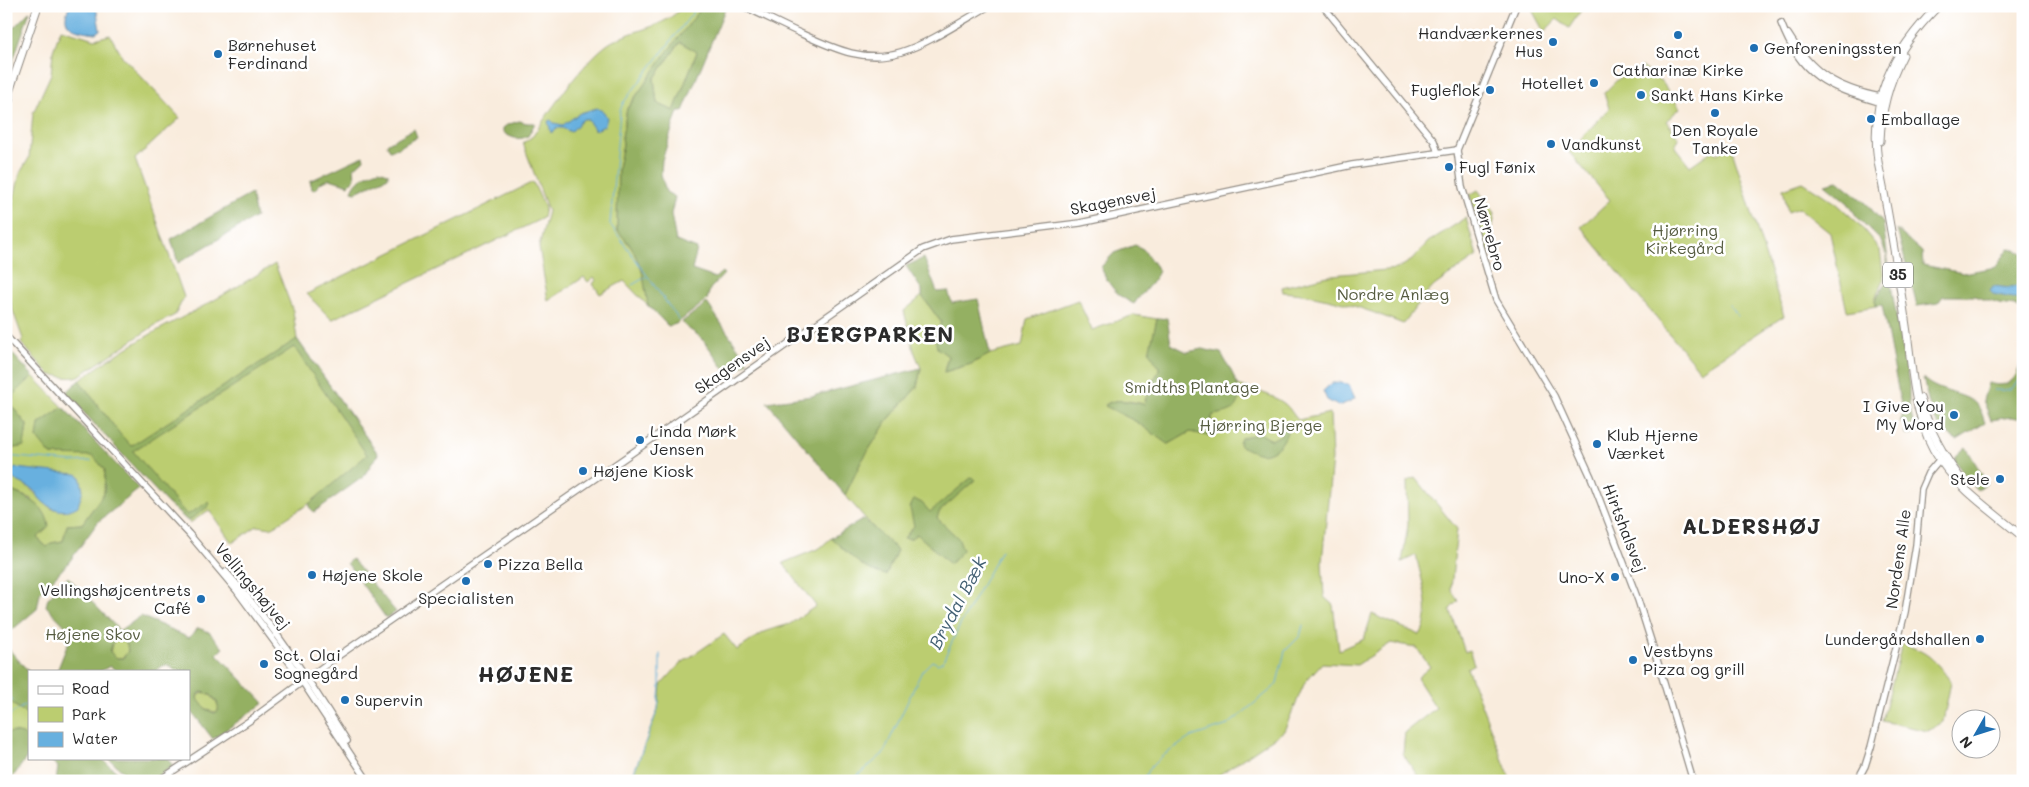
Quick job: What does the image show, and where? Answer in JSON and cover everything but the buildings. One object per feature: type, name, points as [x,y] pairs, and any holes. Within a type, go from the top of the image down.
[{"type":"main road","points":[[6,113],[38,6]]},
{"type":"main road","name":"35","points":[[1938,6],[1917,30],[1894,62],[1881,100],[1875,131],[1876,146],[1920,415],[1942,458],[1959,484],[2023,537]]},
{"type":"main road","points":[[6,101],[15,79]]},
{"type":"street","points":[[743,6],[836,50],[854,55],[873,56],[908,50],[989,6]]},
{"type":"street","points":[[1323,6],[1434,141],[1438,153]]},
{"type":"street","name":"Nørrebro","points":[[1496,300],[1462,187],[1457,150],[1516,6]]},
{"type":"street","points":[[1781,23],[1804,58],[1824,76],[1845,88],[1881,100],[1839,90],[1813,74],[1793,50],[1781,23]]},
{"type":"street","name":"Skagensvej","points":[[190,760],[923,249],[936,242],[1080,222],[1334,168],[1457,150]]},
{"type":"street","name":"Hirtshalsvej","points":[[1496,300],[1554,396],[1591,477],[1646,626],[1692,781]]},
{"type":"street","name":"Vellingshøjvej","points":[[6,336],[241,588],[362,765],[368,781]]},
{"type":"street","name":"Nordens Alle","points":[[1858,781],[1865,766],[1873,738],[1905,612],[1916,545],[1921,489],[1928,473],[1942,458]]},
{"type":"street","name":"Skagensvej","points":[[158,781],[189,760]]},
{"type":"green space","points":[[683,6],[703,6],[627,108],[622,137],[623,145],[618,168],[617,230],[637,257],[649,307],[624,281],[600,294],[593,284],[596,280],[594,277],[588,282],[584,277],[548,301],[539,247],[548,211],[523,143],[533,136],[568,87],[598,52],[617,39],[667,20]]},
{"type":"green space","points":[[703,6],[720,6],[725,9],[683,111],[678,111],[662,160],[661,174],[666,192],[675,197],[671,214],[676,241],[697,249],[692,270],[715,278],[722,272],[724,274],[710,289],[707,300],[676,324],[668,326],[648,305],[642,270],[631,246],[617,230],[618,168],[627,109]],"holes":[[[680,42],[697,52],[674,111],[657,103],[654,79]]]},
{"type":"green space","points":[[1530,6],[1584,6],[1569,28],[1557,19],[1544,32]]},
{"type":"green space","points":[[30,11],[6,81],[6,20],[11,30]]},
{"type":"green space","points":[[61,29],[95,39],[110,35],[122,56],[180,118],[135,159],[184,297],[175,315],[157,324],[79,376],[72,378],[50,375],[21,343],[23,339],[6,285],[6,216],[11,211],[20,173],[29,158],[33,113],[51,74],[53,51]]},
{"type":"green space","points":[[680,42],[697,52],[674,111],[657,103],[654,79]]},
{"type":"green space","name":"Hjørring Kirkegård","points":[[1642,67],[1662,82],[1680,108],[1666,121],[1679,138],[1675,147],[1690,166],[1713,150],[1717,154],[1730,143],[1784,316],[1700,371],[1581,227],[1610,200],[1569,152],[1609,108],[1604,93],[1619,78]]},
{"type":"green space","points":[[519,121],[535,123],[528,136],[515,138],[503,132],[503,128],[507,125]]},
{"type":"green space","points":[[414,129],[417,137],[398,148],[390,150],[387,145],[388,143]]},
{"type":"green space","points":[[363,156],[364,159],[354,168],[355,178],[349,185],[330,179],[322,182],[314,190],[312,189],[310,181]]},
{"type":"green space","points":[[379,170],[388,173],[388,177],[356,192],[352,191],[356,183],[362,178]]},
{"type":"green space","points":[[1838,181],[1867,204],[1883,223],[1893,297],[1909,384],[1909,403],[1915,433],[1912,435],[1906,435],[1905,431],[1909,427],[1907,424],[1904,425],[1900,422],[1903,415],[1882,305],[1876,306],[1875,299],[1887,282],[1887,256],[1881,241],[1857,217],[1848,203],[1825,184]]},
{"type":"green space","points":[[533,182],[545,208],[543,218],[333,319],[307,294]]},
{"type":"green space","points":[[1803,182],[1836,203],[1858,223],[1880,250],[1884,280],[1875,298],[1876,306],[1847,311],[1830,233],[1799,208],[1788,212],[1783,189]]},
{"type":"green space","points":[[1478,190],[1495,213],[1488,258],[1470,195]]},
{"type":"green space","points":[[251,194],[256,217],[178,263],[171,239]]},
{"type":"green space","name":"Nordre Anlæg","points":[[1466,218],[1477,256],[1434,286],[1403,324],[1344,303],[1314,296],[1283,292],[1282,287],[1332,275],[1397,269],[1412,260],[1428,242]]},
{"type":"green space","points":[[1897,230],[1922,252],[1923,265],[1963,273],[1996,267],[2009,248],[2023,253],[2023,311],[2015,306],[1999,304],[1974,296],[1943,296],[1938,303],[1917,306]]},
{"type":"green space","points":[[1135,245],[1143,249],[1159,271],[1134,304],[1114,289],[1101,267],[1114,253]]},
{"type":"green space","points":[[924,258],[937,292],[948,291],[952,303],[978,299],[990,354],[971,364],[944,372],[948,356],[937,348],[935,337],[941,322],[922,296],[922,290],[906,266]]},
{"type":"green space","points":[[275,264],[293,311],[297,339],[378,454],[310,503],[271,528],[257,526],[232,543],[209,510],[190,523],[172,507],[66,393],[107,360],[123,350],[197,310]]},
{"type":"green space","name":"Hjørring Bjerge","points":[[922,296],[941,322],[935,337],[948,356],[944,372],[971,364],[990,354],[1022,346],[1027,319],[1078,300],[1092,330],[1134,315],[1157,319],[1150,352],[1159,367],[1159,371],[1144,404],[1114,401],[1105,405],[1137,422],[1169,444],[1190,432],[1211,436],[1214,429],[1211,419],[1213,415],[1232,410],[1240,397],[1237,385],[1280,401],[1287,406],[1298,420],[1330,413],[1332,459],[1322,562],[1324,597],[1333,605],[1339,650],[1364,639],[1372,614],[1420,635],[1426,617],[1426,606],[1416,555],[1402,562],[1408,525],[1407,481],[1416,478],[1457,529],[1451,589],[1458,601],[1450,609],[1465,652],[1469,650],[1474,664],[1467,668],[1511,781],[1421,781],[1403,754],[1405,732],[1436,708],[1417,678],[1430,667],[1416,647],[1391,643],[1357,665],[1322,663],[1305,682],[1284,731],[1210,781],[634,781],[634,772],[658,709],[661,685],[680,664],[724,634],[737,650],[766,631],[790,624],[816,606],[783,563],[820,548],[831,538],[886,574],[897,550],[884,540],[845,495],[861,462],[887,421],[917,387],[921,368],[914,351],[904,311]]},
{"type":"green space","points":[[707,303],[748,362],[737,369],[732,367],[726,371],[702,339],[682,322]]},
{"type":"green space","name":"Smidths Plantage","points":[[1167,318],[1171,344],[1187,352],[1202,349],[1221,353],[1233,374],[1239,391],[1237,405],[1232,410],[1213,415],[1211,419],[1214,432],[1210,436],[1190,432],[1169,444],[1137,422],[1105,406],[1113,401],[1144,404],[1159,371],[1159,367],[1149,352],[1157,319]]},
{"type":"green space","points":[[297,339],[378,454],[363,477],[314,512],[309,507],[310,503],[367,455],[294,347],[133,451],[187,515],[208,502],[209,506],[188,521],[167,503],[66,393],[79,380],[131,446]]},
{"type":"green space","points":[[6,347],[33,376],[15,393],[11,405],[27,425],[24,446],[6,450]]},
{"type":"green space","points":[[2023,355],[2023,419],[2011,417],[1991,420],[1983,400],[1988,383],[2003,384],[2013,379],[2019,369]]},
{"type":"green space","points":[[921,368],[917,387],[887,421],[861,462],[845,495],[767,402],[812,396]]},
{"type":"green space","points":[[33,376],[63,407],[39,424],[51,455],[93,455],[105,470],[104,493],[82,524],[67,525],[63,541],[51,543],[47,547],[37,538],[32,499],[6,489],[6,450],[24,446],[27,425],[11,405],[15,393]],"holes":[[[14,479],[78,506],[52,509],[30,489]]]},
{"type":"green space","points":[[1923,378],[1936,387],[1975,403],[1985,423],[1957,440],[1948,434],[1941,428],[1932,414]]},
{"type":"green space","name":"Højene Skov","points":[[63,407],[139,489],[98,522],[69,562],[40,593],[37,609],[6,635],[6,489],[34,502],[44,512],[49,527],[37,538],[47,547],[51,543],[63,541],[67,525],[82,524],[104,493],[105,470],[93,456],[51,455],[37,438],[39,424]]},
{"type":"green space","name":"Smidths Plantage","points":[[1285,422],[1288,424],[1286,435],[1275,450],[1264,454],[1240,446],[1241,438],[1260,433],[1271,440],[1281,435],[1281,425]]},
{"type":"green space","points":[[1966,447],[1987,483],[1977,490],[1955,462],[1956,456]]},
{"type":"green space","points":[[972,477],[975,480],[940,511],[937,518],[959,539],[963,550],[950,564],[917,534],[910,539],[904,538],[914,526],[910,508],[914,499],[922,503],[930,512]]},
{"type":"green space","points":[[864,519],[897,550],[886,575],[870,570],[831,538]]},
{"type":"green space","points":[[352,559],[396,612],[386,618],[347,563]]},
{"type":"green space","name":"Højene Skov","points":[[68,577],[120,631],[141,616],[189,638],[198,628],[209,632],[223,648],[217,654],[264,703],[213,739],[190,709],[190,670],[174,670],[171,666],[166,665],[161,666],[158,670],[116,670],[110,666],[103,670],[57,670],[72,633],[46,606],[48,598]],"holes":[[[116,640],[123,641],[127,645],[128,651],[123,658],[117,658],[110,652],[112,644]],[[202,692],[209,694],[218,704],[218,711],[214,713],[206,709],[197,698],[198,694]]]},
{"type":"green space","points":[[115,640],[123,640],[128,645],[126,656],[115,658],[110,653],[110,645]]},
{"type":"green space","points":[[1902,644],[1919,650],[1931,658],[1951,682],[1943,722],[1928,731],[1882,721]]},
{"type":"green space","name":"Højene Skov","points":[[6,646],[28,671],[28,714],[6,700]]},
{"type":"green space","points":[[205,692],[212,696],[217,703],[219,708],[217,712],[207,709],[200,702],[197,696]]},
{"type":"green space","points":[[6,700],[28,714],[28,739],[18,733],[6,734]]},
{"type":"green space","points":[[12,732],[23,734],[28,739],[28,755],[10,781],[6,781],[6,734]]},
{"type":"green space","points":[[50,760],[103,760],[127,781],[56,781],[58,767]]},
{"type":"green space","points":[[110,760],[168,760],[173,766],[151,781],[133,781]]},
{"type":"water","points":[[70,6],[96,6],[100,30],[96,33],[77,30],[68,24],[66,14]]},
{"type":"water","points":[[597,108],[604,112],[607,118],[605,125],[597,130],[594,129],[587,119],[583,119],[571,132],[557,128],[551,133],[548,121],[551,120],[554,123],[563,125],[580,113]]},
{"type":"water","points":[[2023,285],[2023,300],[1993,294],[1990,291],[1994,286],[2010,288]]},
{"type":"water","points":[[1340,382],[1349,385],[1355,398],[1338,406],[1327,400],[1323,391],[1332,383]]},
{"type":"water","points":[[15,468],[80,476],[83,490],[78,506],[64,511],[51,507],[42,501],[32,489],[10,477],[9,472]]},
{"type":"waterway","points":[[679,320],[610,224],[620,111],[623,103],[698,6]]},
{"type":"waterway","points":[[632,285],[646,277]]},
{"type":"waterway","points":[[1729,305],[1738,316]]},
{"type":"waterway","points":[[1994,390],[2011,388],[2023,376]]},
{"type":"waterway","points":[[6,456],[72,462],[91,461]]},
{"type":"waterway","name":"Brydal Bæk","points":[[851,781],[883,754],[922,671],[932,661],[938,664],[943,661],[960,625],[1001,550]]},
{"type":"waterway","points":[[1143,781],[1148,770],[1161,757],[1191,737],[1228,725],[1273,688],[1277,683],[1285,651],[1300,636],[1303,625]]},
{"type":"waterway","points":[[634,781],[634,772],[658,709],[660,654]]},
{"type":"waterway","points":[[6,694],[13,701]]},
{"type":"waterway","points":[[6,717],[28,704]]},
{"type":"place","name":"Sanct Catharinæ Kirke","points":[[1678,35]]},
{"type":"place","name":"Handværkernes Hus","points":[[1553,42]]},
{"type":"place","name":"Genforeningssten","points":[[1754,48]]},
{"type":"place","name":"Børnehuset Ferdinand","points":[[218,54]]},
{"type":"place","name":"Hotellet","points":[[1594,83]]},
{"type":"place","name":"Fugleflok","points":[[1490,90]]},
{"type":"place","name":"Sankt Hans Kirke","points":[[1641,95]]},
{"type":"place","name":"Den Royale Tanke","points":[[1715,113]]},
{"type":"place","name":"Emballage","points":[[1871,119]]},
{"type":"place","name":"Vandkunst","points":[[1551,144]]},
{"type":"place","name":"Fugl Fønix","points":[[1449,167]]},
{"type":"place","name":"I Give You My Word","points":[[1954,415]]},
{"type":"place","name":"Linda Mørk Jensen","points":[[640,440]]},
{"type":"place","name":"Klub Hjerne Værket","points":[[1597,444]]},
{"type":"place","name":"Højene Kiosk","points":[[583,471]]},
{"type":"place","name":"Stele","points":[[2000,479]]},
{"type":"place","name":"Pizza Bella","points":[[488,564]]},
{"type":"place","name":"Højene Skole","points":[[312,575]]},
{"type":"place","name":"Uno-X","points":[[1615,577]]},
{"type":"place","name":"Specialisten","points":[[466,581]]},
{"type":"place","name":"Vellingshøjcentrets Café","points":[[201,599]]},
{"type":"place","name":"Lundergårdshallen","points":[[1980,639]]},
{"type":"place","name":"Vestbyns Pizza og grill","points":[[1633,660]]},
{"type":"place","name":"Sct. Olai Sognegård","points":[[264,664]]},
{"type":"place","name":"Supervin","points":[[345,700]]},
{"type":"district","name":"BJERGPARKEN","points":[[870,335]]},
{"type":"district","name":"ALDERSHØJ","points":[[1752,527]]},
{"type":"district","name":"HØJENE","points":[[526,675]]}]
